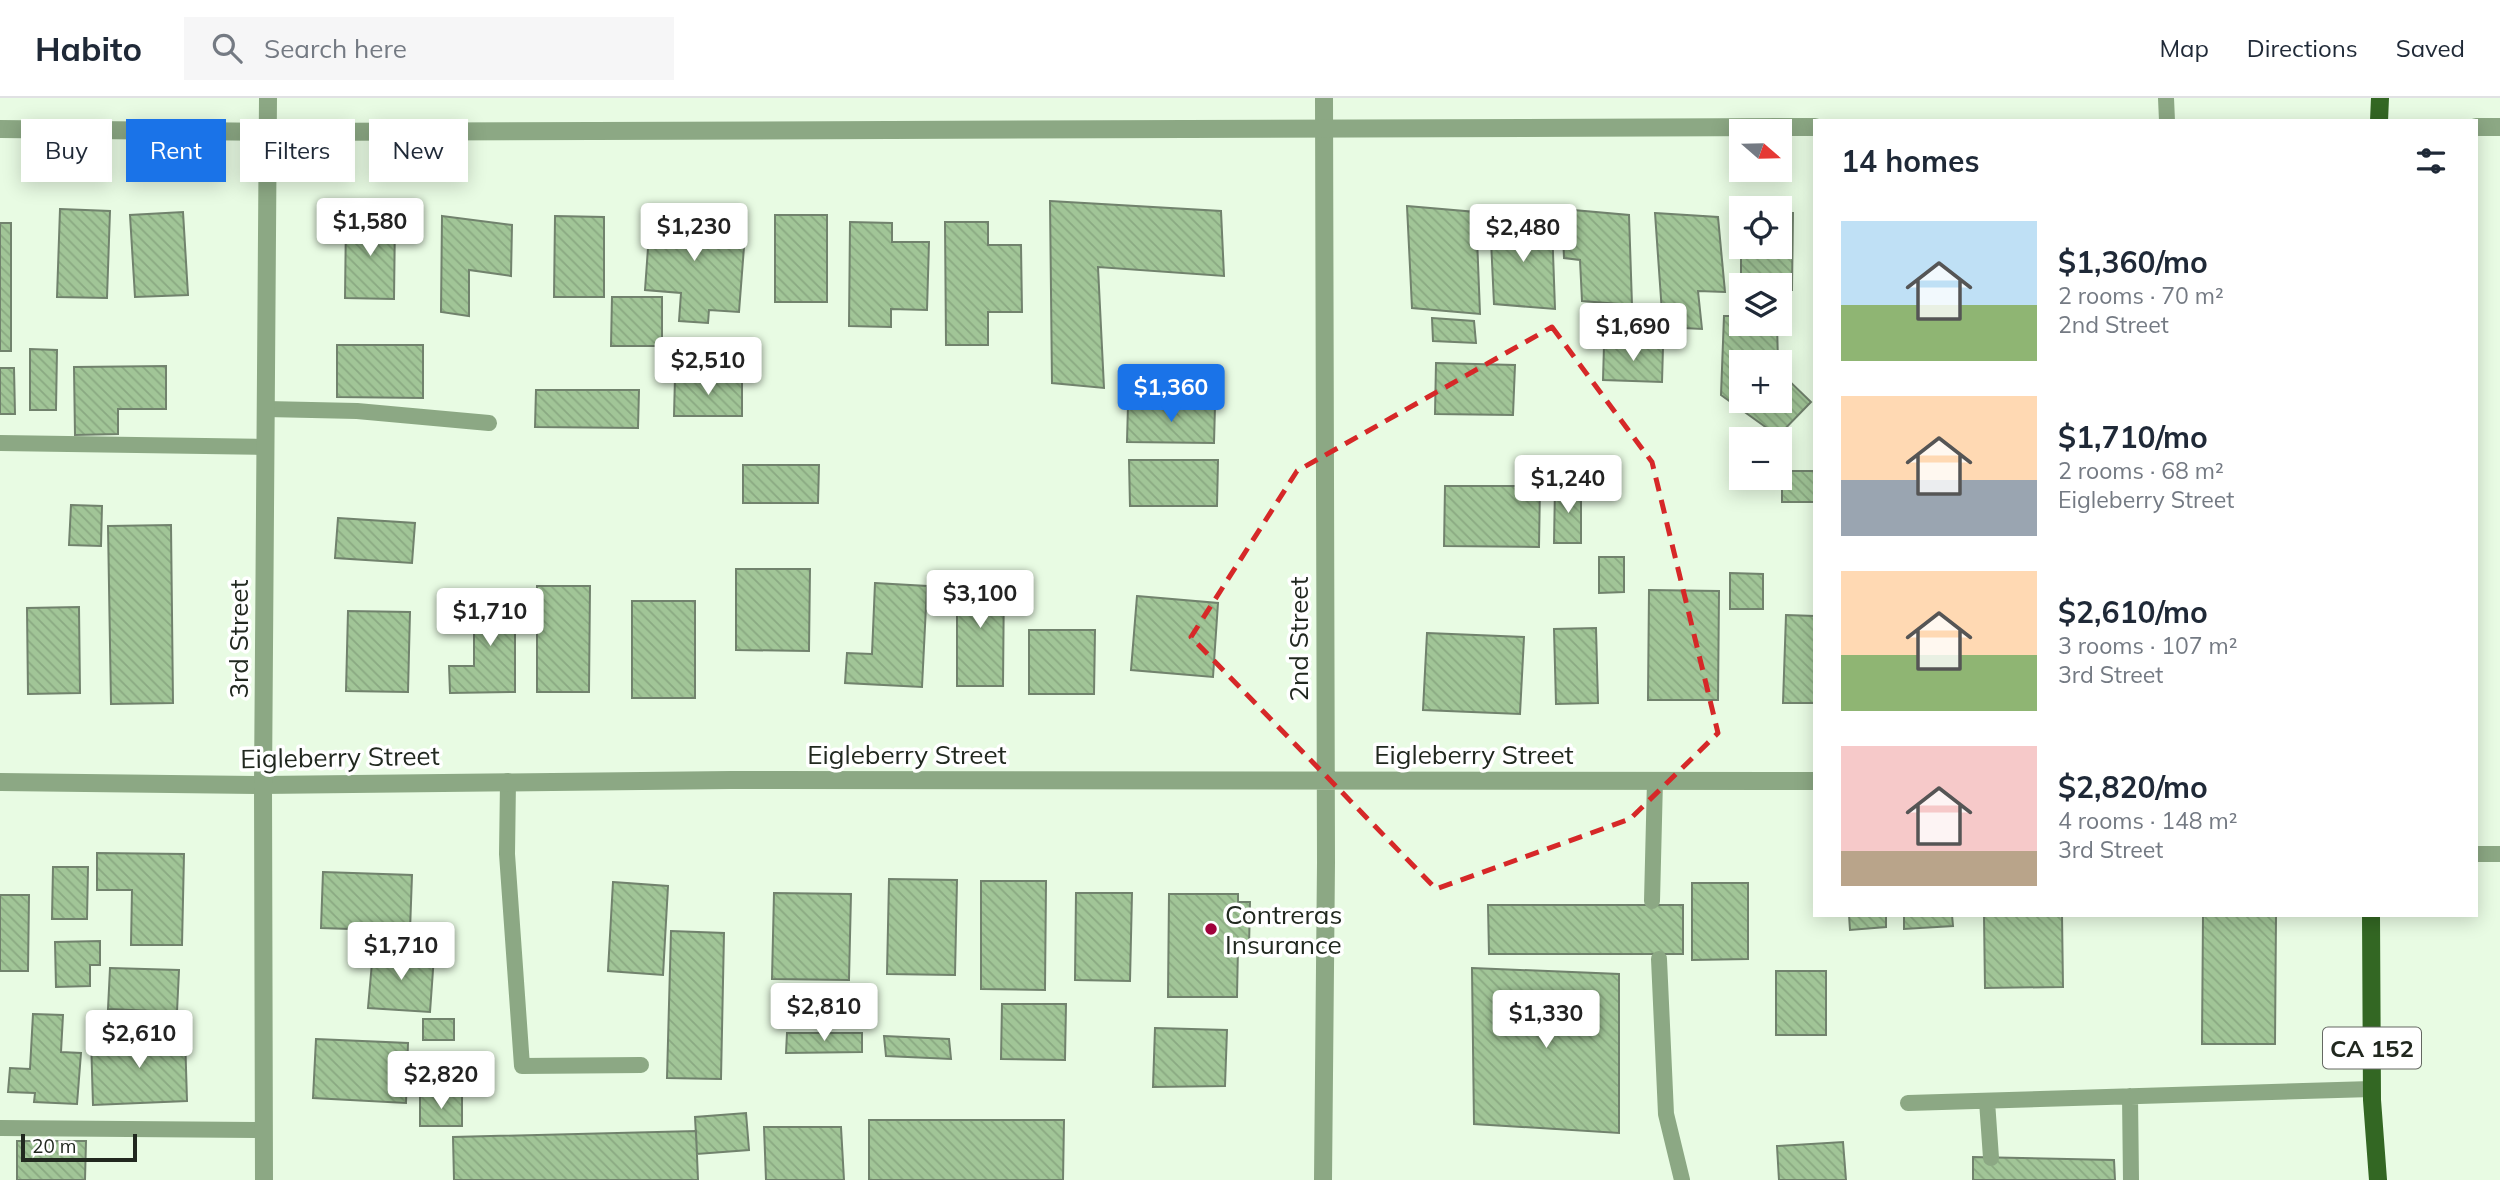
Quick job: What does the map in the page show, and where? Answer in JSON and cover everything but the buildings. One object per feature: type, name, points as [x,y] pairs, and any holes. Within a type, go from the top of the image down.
[{"type":"main road","points":[[2379,119],[2380,98]]},
{"type":"main road","name":"CA 152","points":[[2371,917],[2372,1089],[2378,1180]]},
{"type":"street","name":"3rd Street","points":[[268,98],[268,119]]},
{"type":"street","name":"2nd Street","points":[[1324,98],[1324,1180]]},
{"type":"street","points":[[355,132],[1813,127]]},
{"type":"street","points":[[2478,127],[2500,127]]},
{"type":"street","points":[[0,130],[240,132]]},
{"type":"street","name":"3rd Street","points":[[264,1180],[263,785],[268,182]]},
{"type":"street","name":"Eigleberry Street","points":[[0,782],[263,785],[508,781],[1813,781]]},
{"type":"lane","points":[[2166,98],[2167,119]]},
{"type":"lane","points":[[267,409],[357,411],[489,423]]},
{"type":"lane","points":[[0,443],[266,447]]},
{"type":"lane","points":[[1652,901],[1655,780]]},
{"type":"lane","points":[[508,781],[507,854],[522,1066],[641,1065]]},
{"type":"lane","points":[[2478,854],[2500,854]]},
{"type":"lane","points":[[1659,959],[1666,1114],[1682,1180]]},
{"type":"lane","points":[[1908,1103],[2372,1089]]},
{"type":"lane","points":[[2130,1096],[2131,1180]]},
{"type":"lane","points":[[1987,1101],[1991,1158]]},
{"type":"lane","points":[[0,1128],[264,1130]]},
{"type":"highlighted area","points":[[1552,327],[1652,462],[1718,733],[1630,819],[1436,889],[1191,637],[1297,471]]},
{"type":"place","name":"Contreras Insurance","points":[[1211,929]]}]
